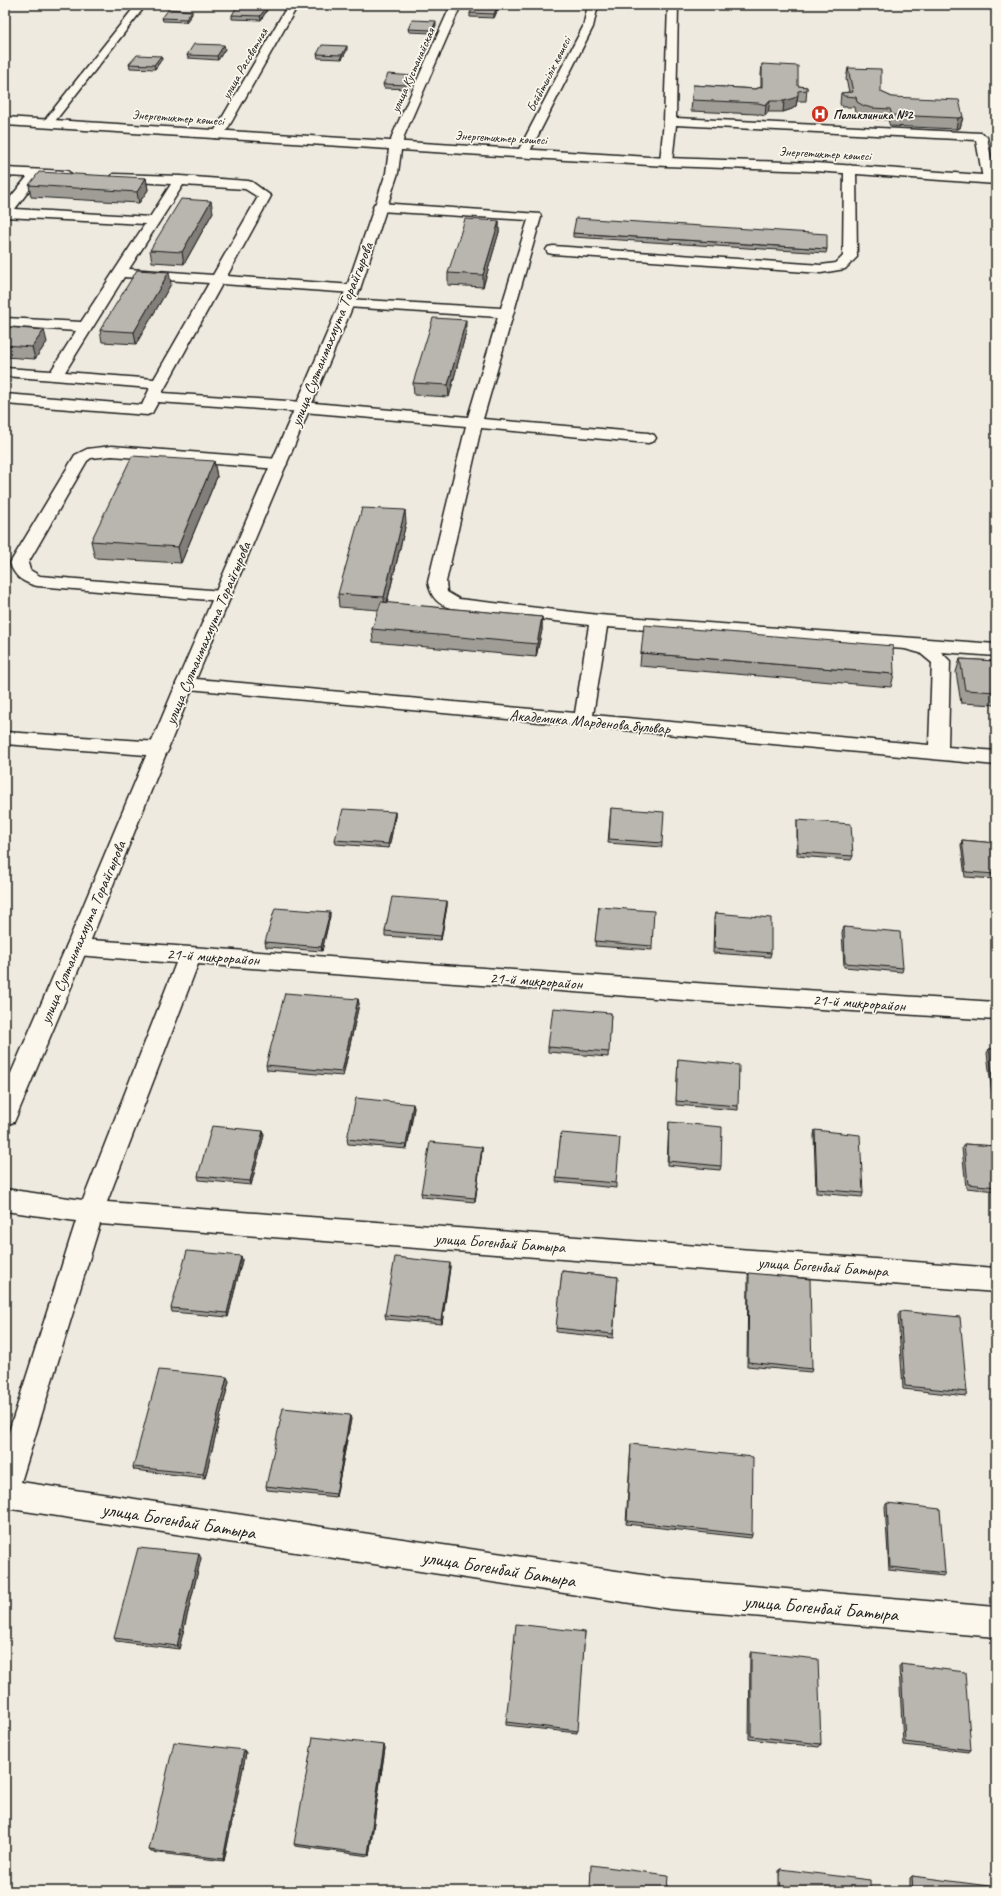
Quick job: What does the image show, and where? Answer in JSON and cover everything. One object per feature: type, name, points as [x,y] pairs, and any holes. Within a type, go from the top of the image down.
[{"type":"street","points":[[48,124],[141,5]]},
{"type":"street","name":"улица Рассветная","points":[[218,135],[293,5]]},
{"type":"street","name":"улица Кустанайская","points":[[396,146],[398,136],[456,5]]},
{"type":"street","name":"Бейбітшілік көшесі","points":[[523,153],[588,27],[593,5]]},
{"type":"street","points":[[666,162],[670,121],[673,5]]},
{"type":"street","name":"Энергетиктер көшесі","points":[[5,121],[666,162],[850,169],[993,179]]},
{"type":"street","points":[[670,121],[981,137],[993,179]]},
{"type":"street","name":"улица Султанмахмута Торайгырова","points":[[5,1115],[77,947],[222,596],[350,296],[392,173],[396,146]]},
{"type":"street","points":[[553,250],[821,269],[840,266],[850,257],[850,169]]},
{"type":"street","points":[[5,172],[81,175]]},
{"type":"street","points":[[6,212],[36,173]]},
{"type":"street","points":[[5,399],[146,410],[265,196],[248,184],[104,176]]},
{"type":"street","points":[[55,376],[180,180]]},
{"type":"street","points":[[380,207],[535,216],[474,423],[437,582],[439,594],[454,604],[599,621],[996,650]]},
{"type":"street","points":[[6,212],[154,221]]},
{"type":"street","points":[[120,272],[218,280],[507,313]]},
{"type":"street","points":[[5,322],[85,328]]},
{"type":"street","points":[[5,372],[55,376],[156,391],[303,407],[648,438]]},
{"type":"street","points":[[222,596],[37,581],[26,576],[20,570],[19,563],[81,458],[87,454],[112,451],[279,464]]},
{"type":"street","points":[[583,720],[599,621]]},
{"type":"street","points":[[906,643],[926,648],[941,661],[938,753]]},
{"type":"street","name":"Академика Марденова бульвар","points":[[185,684],[996,758]]},
{"type":"street","points":[[5,738],[159,750]]},
{"type":"street","name":"21-й микрорайон","points":[[77,947],[702,992],[996,1011]]},
{"type":"street","points":[[5,1489],[91,1212],[190,954]]},
{"type":"street","name":"улица Богенбай Батыра","points":[[5,1200],[91,1212],[996,1280]]},
{"type":"street","name":"улица Богенбай Батыра","points":[[5,1494],[670,1594],[996,1622]]},
{"type":"building","points":[[238,5],[267,7],[260,16],[232,15]]},
{"type":"building","points":[[474,5],[498,5],[494,14],[470,13]]},
{"type":"building","points":[[169,9],[192,11],[186,19],[162,18]]},
{"type":"building","points":[[412,20],[436,21],[432,30],[408,29]]},
{"type":"building","points":[[194,44],[224,45],[217,56],[187,55]]},
{"type":"building","points":[[322,45],[347,46],[342,55],[317,54]]},
{"type":"building","points":[[137,55],[161,56],[154,65],[129,64]]},
{"type":"building","points":[[762,64],[798,66],[798,86],[807,87],[807,90],[798,91],[798,95],[794,98],[784,101],[770,101],[766,105],[758,103],[692,100],[693,85],[755,89],[762,87]]},
{"type":"building","points":[[848,68],[881,69],[881,92],[892,97],[959,100],[963,117],[892,115],[890,109],[864,106],[857,102],[856,97],[844,96],[841,93],[853,92]]},
{"type":"building","points":[[388,74],[413,76],[409,85],[383,84]]},
{"type":"building","points":[[39,172],[146,178],[137,192],[29,185]]},
{"type":"building","points":[[181,199],[211,201],[182,252],[150,250]]},
{"type":"building","points":[[576,218],[827,234],[827,249],[573,233]]},
{"type":"building","points":[[465,219],[499,221],[483,275],[448,273]]},
{"type":"building","points":[[137,270],[169,272],[134,332],[100,330]]},
{"type":"building","points":[[433,318],[466,320],[448,385],[413,383]]},
{"type":"building","points":[[5,327],[44,330],[32,347],[5,345]]},
{"type":"building","points":[[132,456],[214,461],[178,547],[91,541]]},
{"type":"building","points":[[362,508],[405,510],[384,597],[338,594]]},
{"type":"building","points":[[381,602],[542,617],[537,644],[372,629]]},
{"type":"building","points":[[644,625],[893,646],[894,674],[641,653]]},
{"type":"building","points":[[960,659],[996,661],[996,692],[965,690]]},
{"type":"building","points":[[611,808],[664,812],[662,843],[609,839]]},
{"type":"building","points":[[343,809],[395,812],[388,844],[335,840]]},
{"type":"building","points":[[797,820],[851,824],[853,856],[798,852]]},
{"type":"building","points":[[962,840],[996,843],[996,874],[966,872]]},
{"type":"building","points":[[392,897],[447,901],[441,936],[385,931]]},
{"type":"building","points":[[599,907],[654,911],[652,946],[595,941]]},
{"type":"building","points":[[275,908],[330,912],[321,947],[265,942]]},
{"type":"building","points":[[715,913],[771,918],[771,953],[714,948]]},
{"type":"building","points":[[844,927],[900,932],[903,968],[845,963]]},
{"type":"building","points":[[285,993],[358,999],[342,1072],[266,1065]]},
{"type":"building","points":[[553,1008],[611,1013],[609,1052],[548,1047]]},
{"type":"building","points":[[989,1049],[996,1049],[996,1090],[994,1089]]},
{"type":"building","points":[[678,1059],[739,1065],[738,1106],[676,1101]]},
{"type":"building","points":[[356,1098],[413,1104],[406,1145],[347,1139]]},
{"type":"building","points":[[669,1122],[722,1127],[721,1166],[668,1161]]},
{"type":"building","points":[[212,1126],[263,1131],[250,1181],[198,1176]]},
{"type":"building","points":[[815,1130],[860,1135],[863,1193],[817,1189]]},
{"type":"building","points":[[561,1133],[620,1138],[616,1183],[556,1178]]},
{"type":"building","points":[[430,1142],[482,1147],[475,1198],[421,1193]]},
{"type":"building","points":[[964,1144],[996,1146],[996,1187],[968,1184]]},
{"type":"building","points":[[187,1251],[241,1256],[227,1313],[171,1308]]},
{"type":"building","points":[[395,1257],[450,1263],[441,1320],[385,1315]]},
{"type":"building","points":[[562,1271],[618,1277],[613,1334],[556,1328]]},
{"type":"building","points":[[749,1273],[810,1279],[812,1369],[748,1362]]},
{"type":"building","points":[[900,1311],[960,1317],[967,1392],[905,1386]]},
{"type":"building","points":[[159,1370],[227,1377],[203,1474],[133,1467]]},
{"type":"building","points":[[283,1408],[350,1415],[336,1494],[266,1486]]},
{"type":"building","points":[[631,1444],[753,1457],[752,1535],[627,1521]]},
{"type":"building","points":[[887,1503],[940,1509],[945,1573],[890,1567]]},
{"type":"building","points":[[138,1548],[199,1554],[177,1646],[114,1638]]},
{"type":"building","points":[[516,1624],[585,1632],[578,1731],[506,1722]]},
{"type":"building","points":[[751,1652],[818,1659],[821,1744],[751,1736]]},
{"type":"building","points":[[901,1664],[965,1672],[971,1750],[905,1742]]},
{"type":"building","points":[[313,1737],[384,1745],[368,1854],[294,1844]]},
{"type":"building","points":[[174,1742],[244,1750],[223,1859],[149,1850]]},
{"type":"building","points":[[591,1865],[668,1875],[667,1891],[590,1891]]},
{"type":"building","points":[[780,1869],[870,1880],[870,1891],[781,1891]]},
{"type":"building","points":[[912,1876],[996,1887],[996,1891],[913,1891]]},
{"type":"place","name":"Поликлиника №2","points":[[820,114]]}]
